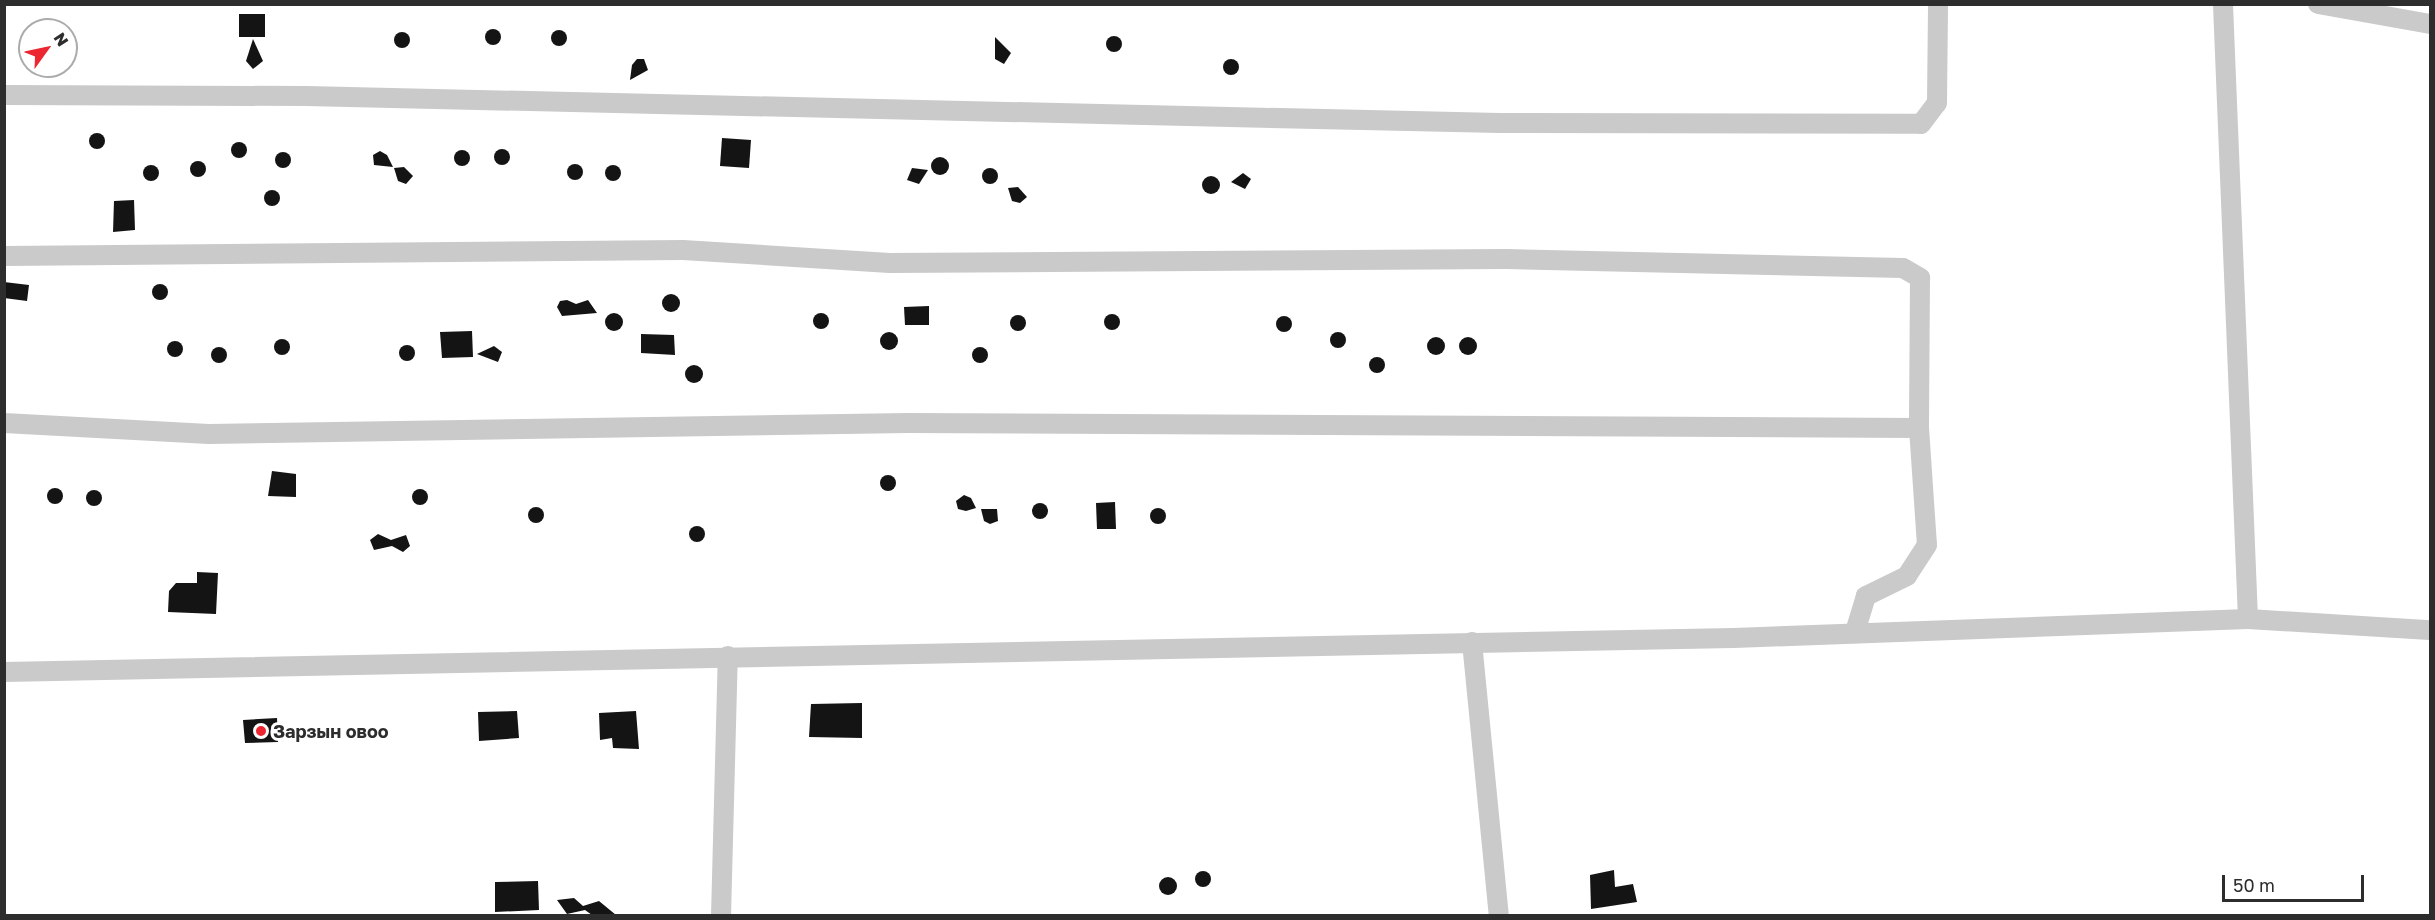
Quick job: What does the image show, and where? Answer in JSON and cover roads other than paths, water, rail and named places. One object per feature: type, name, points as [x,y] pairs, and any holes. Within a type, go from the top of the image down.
[{"type":"street","points":[[4,95],[306,96],[1500,123],[1921,124],[1937,103],[1938,4]]},
{"type":"street","points":[[2223,4],[2248,619]]},
{"type":"street","points":[[2318,4],[2430,24]]},
{"type":"street","points":[[4,256],[683,250],[890,263],[1507,259],[1903,268],[1920,278],[1919,428],[1927,545],[1907,576],[1866,596],[1855,633]]},
{"type":"street","points":[[4,423],[209,434],[908,423],[1919,428]]},
{"type":"street","points":[[4,672],[1855,633],[2248,619],[2430,630]]},
{"type":"street","points":[[1472,642],[1499,915]]},
{"type":"street","points":[[722,915],[728,656]]},
{"type":"place","name":"Зарзын овоо","points":[[261,731]]}]
